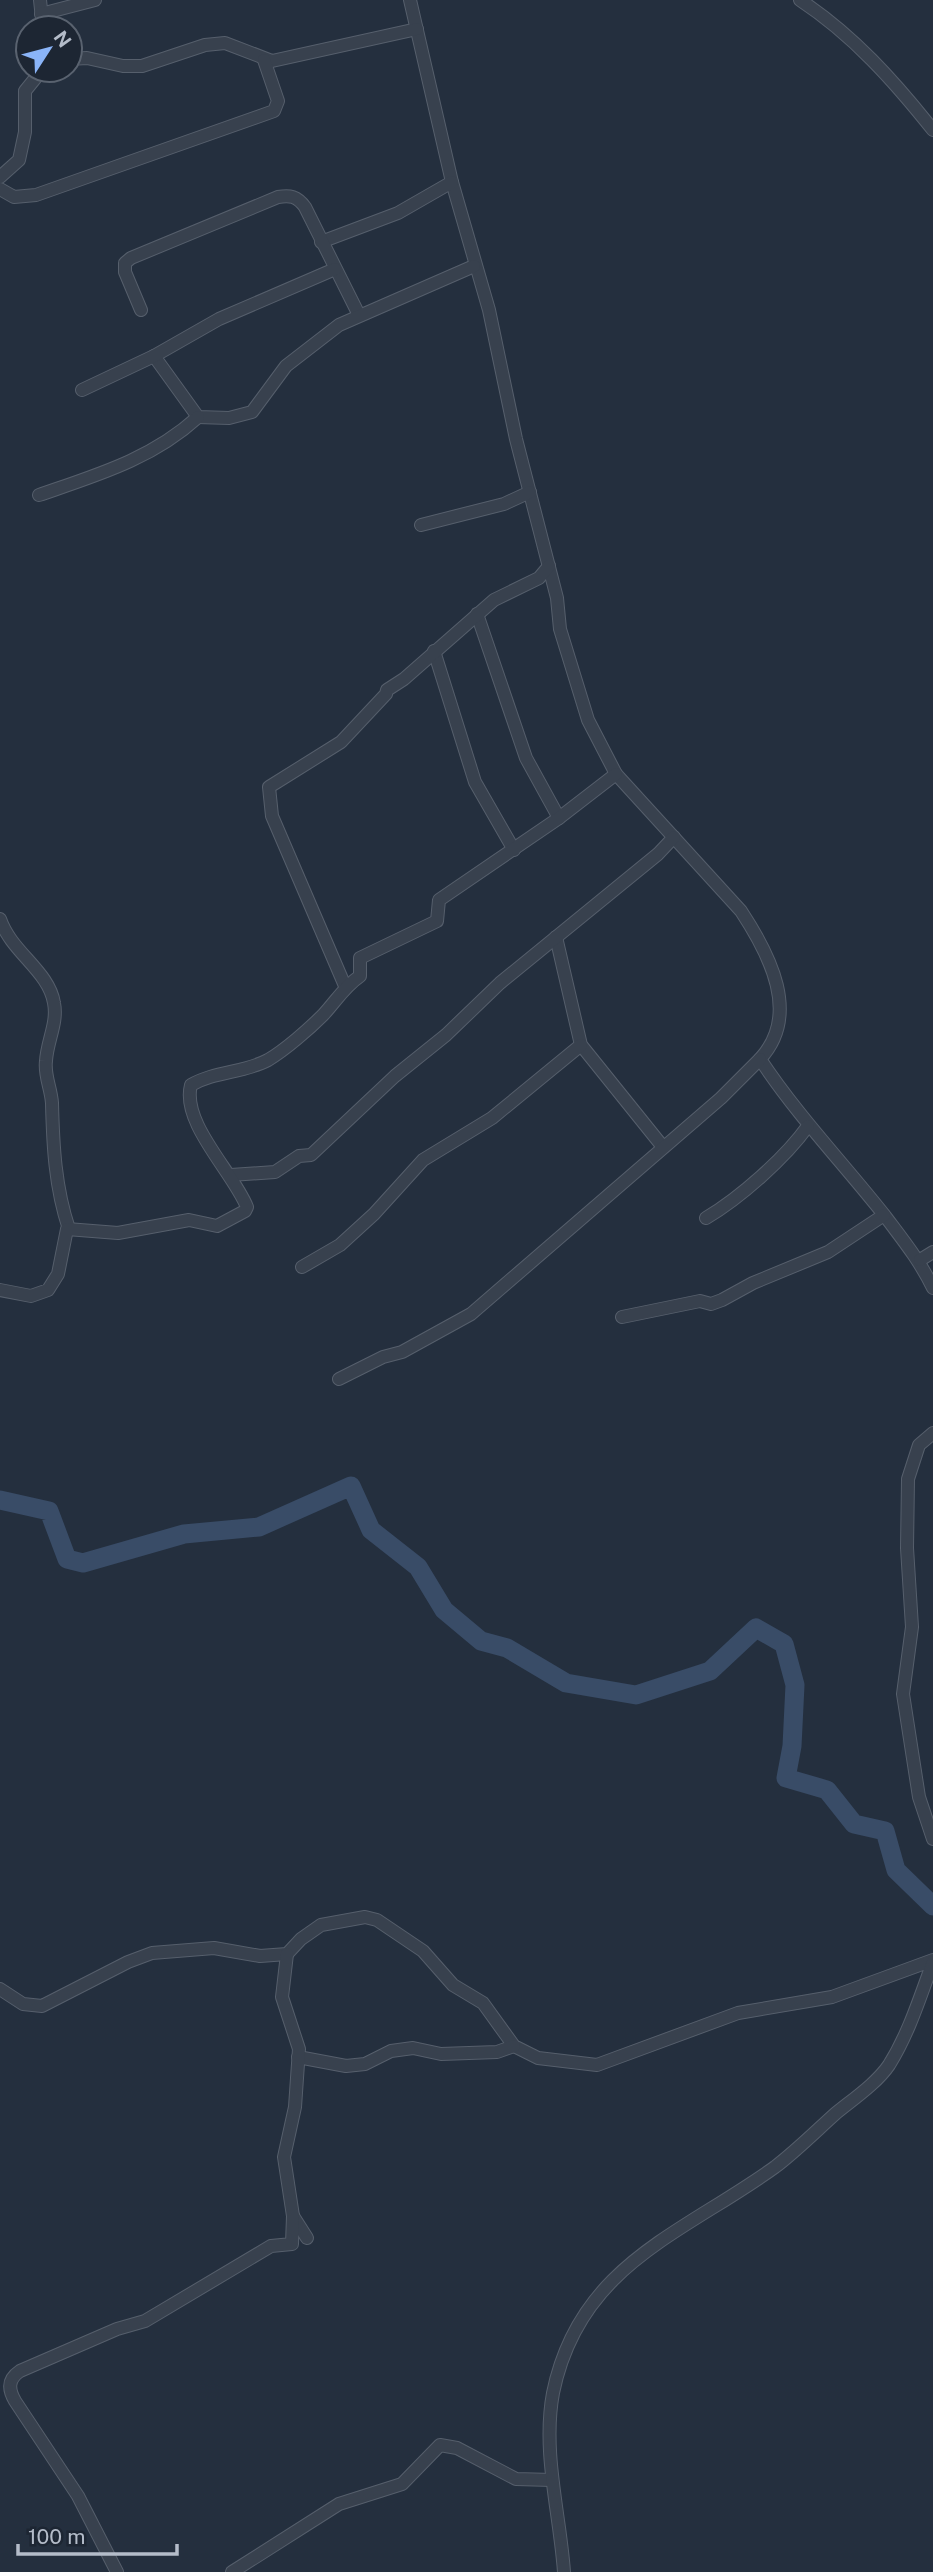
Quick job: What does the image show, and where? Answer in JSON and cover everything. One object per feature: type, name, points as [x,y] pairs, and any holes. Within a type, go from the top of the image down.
[{"type":"street","points":[[40,0],[41,14],[95,0]]},
{"type":"street","points":[[339,1379],[383,1357],[402,1352],[471,1314],[504,1288],[721,1098],[774,1044],[781,1013],[776,983],[761,944],[741,911],[615,774],[588,720],[560,629],[549,566],[489,310],[452,182],[410,0]]},
{"type":"street","points":[[800,0],[829,19],[886,71],[933,130]]},
{"type":"street","points":[[84,58],[123,66],[142,66],[205,45],[225,43],[264,60],[280,61],[417,29]]},
{"type":"street","points":[[0,189],[14,197],[36,195],[274,111],[278,101],[264,60]]},
{"type":"street","points":[[0,177],[19,160],[25,132],[25,91],[31,84]]},
{"type":"street","points":[[321,242],[398,213],[452,182]]},
{"type":"street","points":[[141,310],[125,272],[125,263],[131,258],[278,197],[289,195],[300,199],[358,313]]},
{"type":"street","points":[[39,495],[117,464],[139,459],[174,438],[198,417],[229,418],[252,412],[293,360],[358,313],[406,297],[474,265]]},
{"type":"street","points":[[82,390],[154,356],[219,319],[335,269]]},
{"type":"street","points":[[154,356],[198,417]]},
{"type":"street","points":[[421,525],[505,503],[530,492]]},
{"type":"street","points":[[345,986],[272,816],[269,787],[341,742],[387,690],[494,600],[539,578],[549,566]]},
{"type":"street","points":[[477,614],[526,758],[559,818]]},
{"type":"street","points":[[434,651],[475,782],[514,850]]},
{"type":"street","points":[[69,1229],[118,1233],[189,1220],[221,1225],[244,1213],[247,1207],[231,1175],[194,1118],[190,1099],[191,1085],[242,1071],[268,1060],[323,1016],[345,986],[360,976],[360,958],[437,921],[439,900],[559,818],[615,774]]},
{"type":"street","points":[[231,1175],[275,1172],[299,1156],[311,1155],[396,1076],[446,1035],[500,983],[674,837]]},
{"type":"street","points":[[0,919],[4,931],[30,966],[48,983],[54,1004],[46,1069],[52,1102],[52,1146],[69,1229],[64,1238],[58,1273],[48,1290],[31,1296],[0,1290]]},
{"type":"street","points":[[556,937],[581,1045],[663,1147]]},
{"type":"street","points":[[302,1267],[340,1245],[374,1214],[423,1160],[492,1118],[581,1045]]},
{"type":"street","points":[[760,1059],[808,1126],[862,1185],[920,1260],[933,1288]]},
{"type":"street","points":[[706,1217],[728,1205],[792,1148],[808,1126]]},
{"type":"street","points":[[622,1317],[700,1301],[711,1304],[722,1300],[754,1283],[828,1252],[884,1215]]},
{"type":"street","points":[[920,1260],[933,1252]]},
{"type":"street","points":[[933,1433],[919,1445],[908,1479],[907,1556],[912,1627],[903,1694],[919,1797],[933,1839]]},
{"type":"street","points":[[9,2392],[11,2380],[20,2371],[117,2329],[145,2321],[234,2265],[271,2246],[292,2244],[293,2216],[284,2158],[295,2107],[299,2049],[282,1997],[287,1954],[301,1939],[321,1925],[365,1917],[377,1920],[422,1951],[453,1985],[483,2003],[514,2046],[538,2059],[597,2065],[738,2013],[832,1997],[933,1961]]},
{"type":"street","points":[[0,1989],[23,2004],[42,2006],[128,1962],[152,1953],[214,1948],[260,1956],[287,1954]]},
{"type":"street","points":[[564,2572],[552,2480],[553,2395],[563,2358],[602,2289],[657,2241],[777,2166],[888,2067],[916,2011],[933,1961]]},
{"type":"street","points":[[298,2057],[346,2066],[365,2064],[391,2051],[413,2048],[441,2054],[497,2052],[514,2046]]},
{"type":"street","points":[[293,2216],[307,2238]]},
{"type":"street","points":[[0,2377],[78,2496],[117,2572]]},
{"type":"street","points":[[232,2572],[339,2504],[402,2484],[440,2445],[457,2448],[516,2479],[552,2480]]},
{"type":"waterway","points":[[0,1500],[49,1511],[67,1559],[83,1563],[184,1534],[259,1527],[351,1486],[371,1530],[418,1567],[444,1610],[481,1641],[507,1648],[566,1683],[636,1695],[710,1671],[756,1628],[784,1644],[795,1685],[792,1746],[786,1778],[827,1790],[854,1824],[885,1831],[896,1870],[933,1906]]}]
